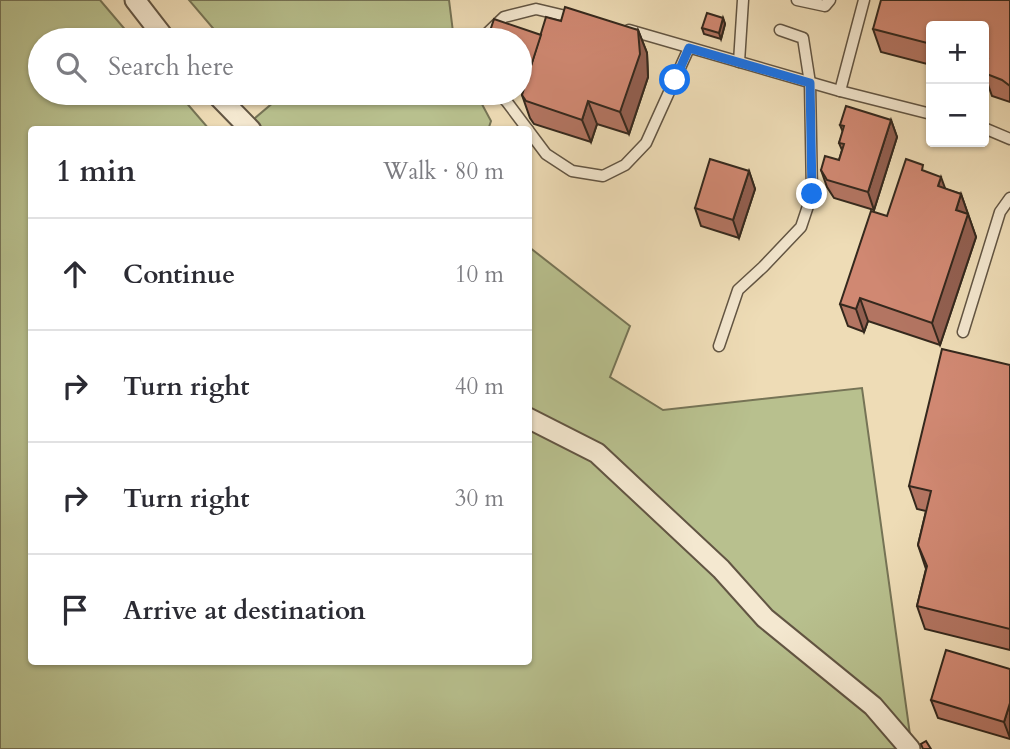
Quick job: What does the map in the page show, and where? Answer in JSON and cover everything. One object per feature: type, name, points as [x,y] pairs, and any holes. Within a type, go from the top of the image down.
[{"type":"street","points":[[135,0],[157,28]]},
{"type":"street","points":[[227,105],[247,126]]},
{"type":"street","points":[[532,420],[597,453],[721,569],[765,618],[873,706],[910,749]]},
{"type":"lane","points":[[739,62],[743,0]]},
{"type":"lane","points":[[797,0],[825,6],[830,0]]},
{"type":"lane","points":[[840,91],[864,0]]},
{"type":"lane","points":[[493,28],[504,18],[536,9],[587,20]]},
{"type":"lane","points":[[612,26],[810,83],[926,113]]},
{"type":"lane","points":[[719,346],[738,290],[801,228],[812,194],[810,83],[803,38],[780,30]]},
{"type":"lane","points":[[532,135],[546,154],[572,171],[603,176],[625,165],[646,143],[689,48]]},
{"type":"lane","points":[[509,105],[525,126]]},
{"type":"lane","points":[[989,130],[1010,139]]},
{"type":"lane","points":[[962,332],[1000,212],[1010,198]]},
{"type":"green space","points":[[0,0],[100,0],[124,28],[28,28],[28,105],[188,105],[206,126],[28,126],[28,665],[532,665],[532,249],[630,326],[610,377],[663,410],[862,388],[912,749],[0,749]]},
{"type":"green space","points":[[189,0],[449,0],[452,28],[213,28]]},
{"type":"green space","points":[[270,105],[482,105],[491,121],[489,126],[246,126]]},
{"type":"building","points":[[881,0],[1010,0],[1010,86],[989,75],[989,21],[926,21],[926,43],[873,29]]},
{"type":"building","points":[[565,7],[638,30],[640,54],[620,112],[588,101],[582,120],[532,103],[532,62],[546,17],[561,21]]},
{"type":"building","points":[[707,13],[723,18],[719,33],[702,28]]},
{"type":"building","points":[[494,19],[520,28],[491,28]]},
{"type":"building","points":[[532,32],[541,35],[532,63]]},
{"type":"building","points":[[846,106],[891,120],[868,192],[827,180],[821,170],[825,156],[839,160],[844,144],[839,143],[844,126],[840,125]]},
{"type":"building","points":[[710,159],[749,171],[733,220],[695,208]]},
{"type":"building","points":[[906,159],[923,165],[922,170],[941,177],[938,186],[961,194],[956,210],[968,214],[932,323],[860,298],[856,309],[840,304],[871,211],[887,216]]},
{"type":"building","points":[[942,349],[1010,365],[1010,629],[917,606],[927,566],[918,545],[931,491],[909,486]]},
{"type":"building","points":[[946,650],[1010,669],[1010,703],[1004,722],[931,700]]},
{"type":"building","points":[[926,741],[931,749],[923,749],[921,744]]},
{"type":"route","points":[[675,80],[689,48],[810,83],[812,194]]}]
